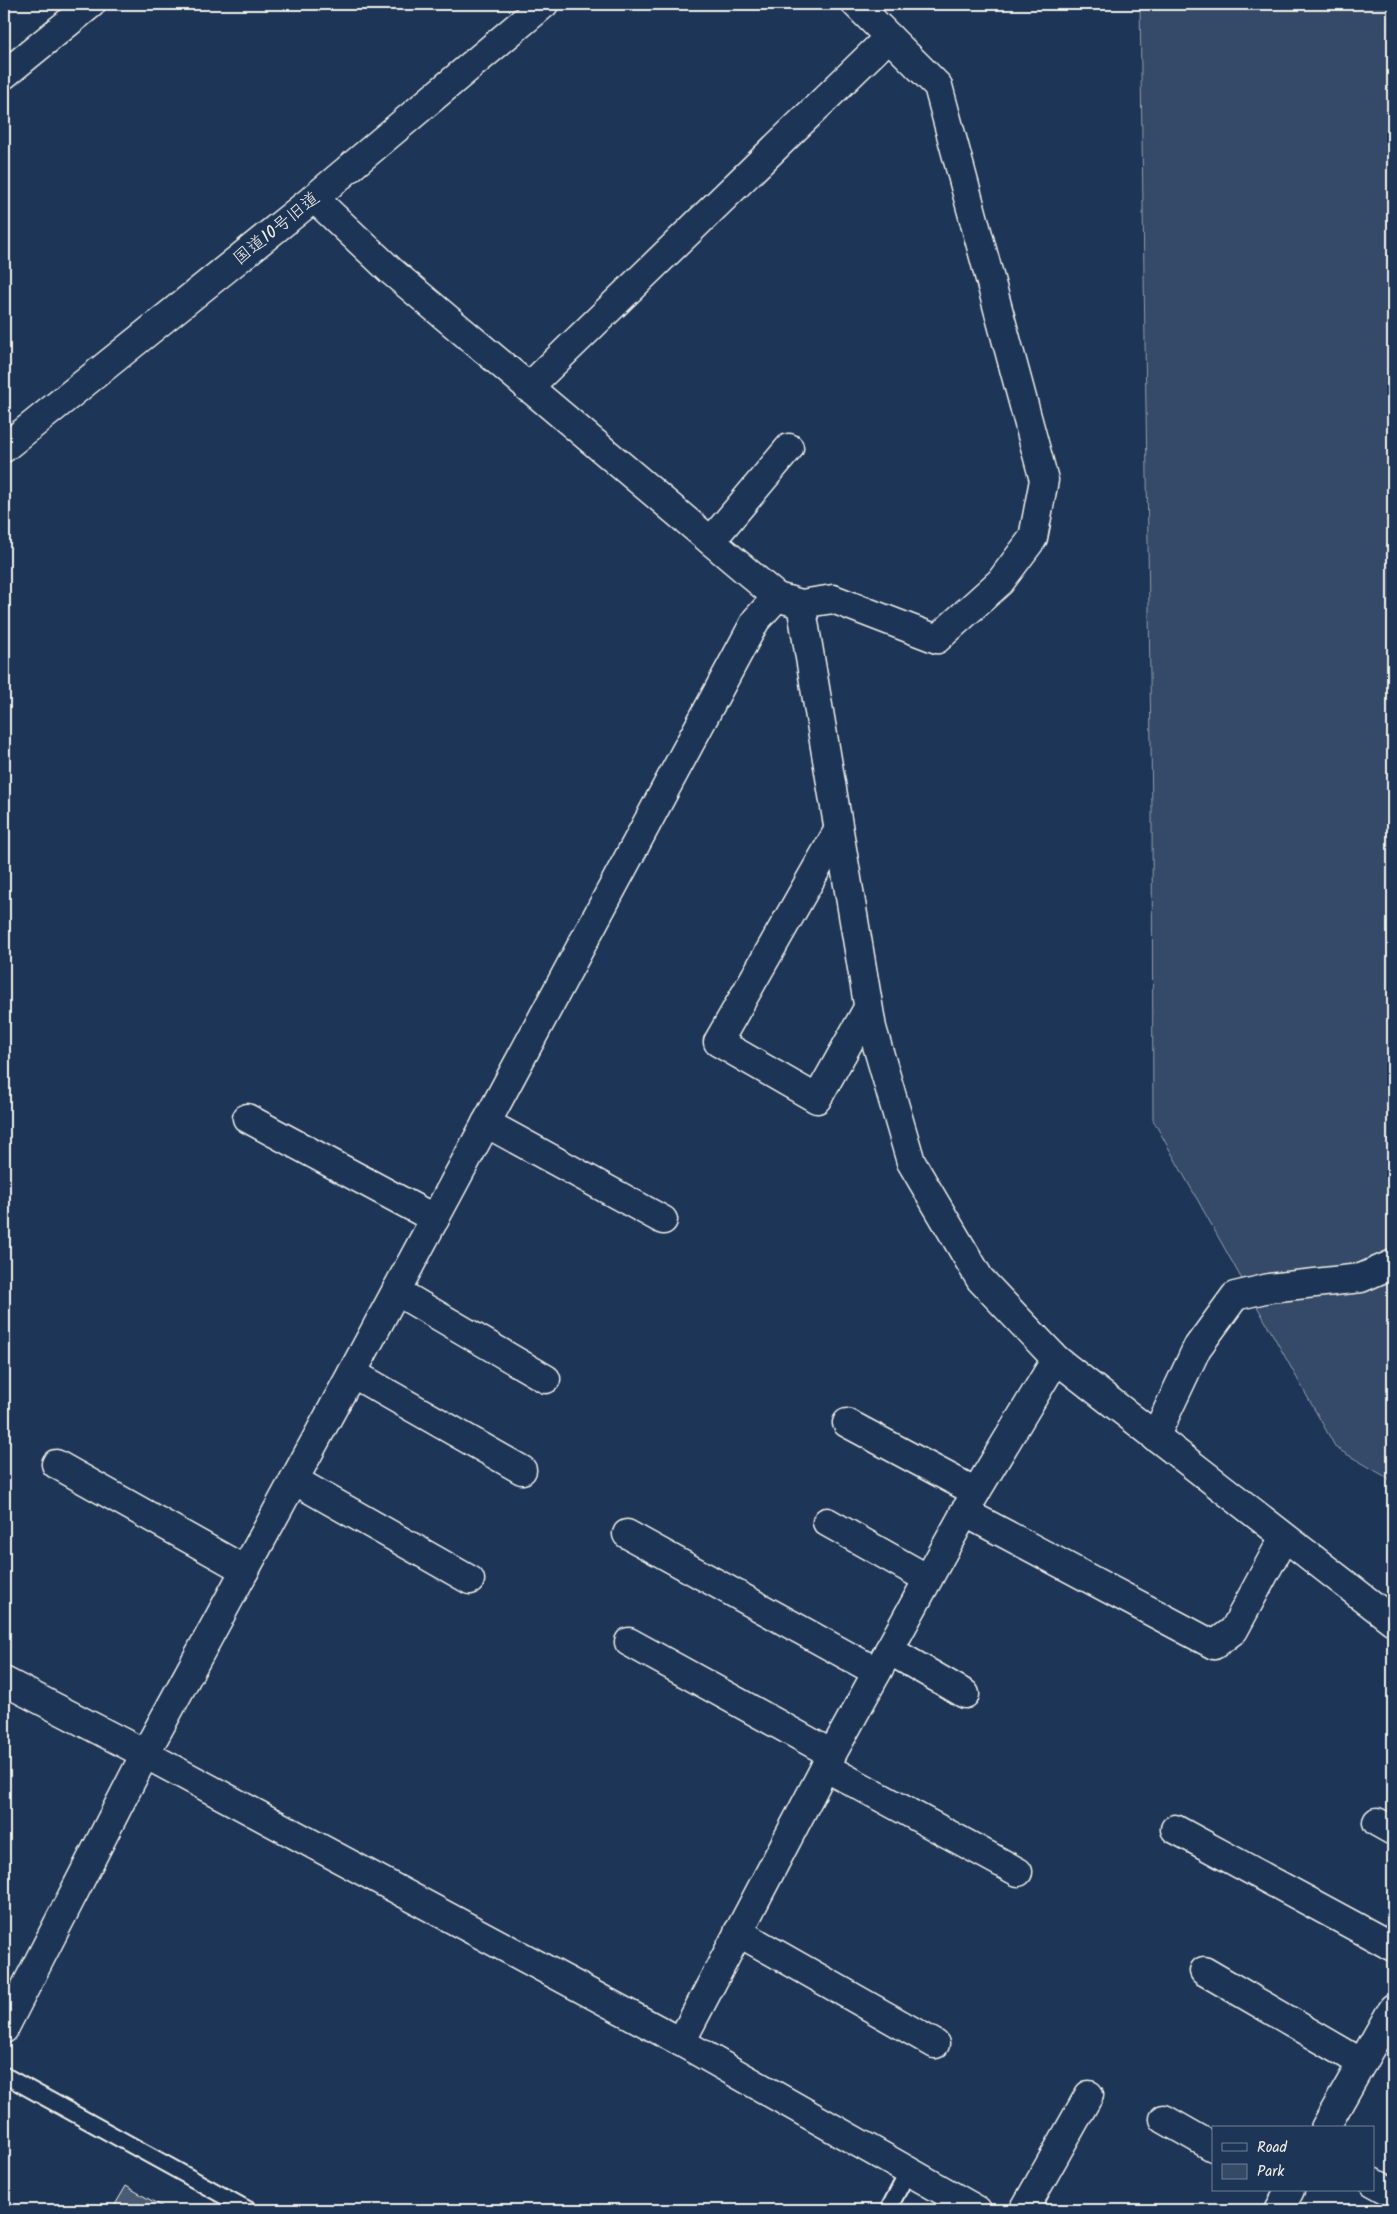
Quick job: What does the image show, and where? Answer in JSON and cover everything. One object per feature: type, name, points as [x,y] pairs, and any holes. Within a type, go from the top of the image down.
[{"type":"street","points":[[4,75],[91,4]]},
{"type":"street","name":"国道10号旧道","points":[[4,448],[314,198],[544,4]]},
{"type":"street","points":[[4,2029],[145,1754],[435,1219],[756,620],[789,600],[834,599],[936,639],[1000,582],[1033,538],[1044,480],[938,86],[856,4]]},
{"type":"street","points":[[528,388],[890,37]]},
{"type":"street","points":[[314,198],[390,270],[528,388],[711,541],[789,600],[838,831],[872,1028],[911,1162],[980,1279],[1056,1359],[1393,1621]]},
{"type":"street","points":[[711,541],[789,448]]},
{"type":"street","points":[[838,831],[718,1042],[817,1099],[868,1008]]},
{"type":"street","points":[[247,1118],[435,1219]]},
{"type":"street","points":[[486,1123],[663,1220]]},
{"type":"street","points":[[1155,1437],[1198,1348],[1235,1296],[1269,1288],[1361,1278],[1393,1264]]},
{"type":"street","points":[[396,1291],[546,1379]]},
{"type":"street","points":[[681,2042],[828,1761],[970,1502],[1056,1359]]},
{"type":"street","points":[[352,1373],[522,1470]]},
{"type":"street","points":[[847,1423],[970,1502],[1214,1645],[1234,1630],[1284,1538]]},
{"type":"street","points":[[56,1464],[245,1570]]},
{"type":"street","points":[[294,1480],[470,1580]]},
{"type":"street","points":[[827,1522],[928,1579]]},
{"type":"street","points":[[627,1534],[883,1661],[965,1694]]},
{"type":"street","points":[[629,1642],[1018,1872]]},
{"type":"street","points":[[4,1681],[145,1754],[681,2042],[977,2210]]},
{"type":"street","points":[[1175,1829],[1393,1947]]},
{"type":"street","points":[[738,1932],[935,2044]]},
{"type":"street","points":[[1204,1971],[1362,2063]]},
{"type":"street","points":[[1327,2126],[1393,2008]]},
{"type":"street","points":[[1024,2210],[1089,2095]]},
{"type":"street","points":[[1164,2119],[1212,2146]]},
{"type":"street","points":[[1374,2183],[1393,2193]]},
{"type":"lane","points":[[4,2075],[249,2210]]},
{"type":"lane","points":[[888,2210],[908,2172]]},
{"type":"green space","points":[[1140,4],[1393,4],[1393,1481],[1336,1448],[1153,1120],[1152,812]]},
{"type":"building","points":[[126,2186],[168,2210],[112,2210]]}]
